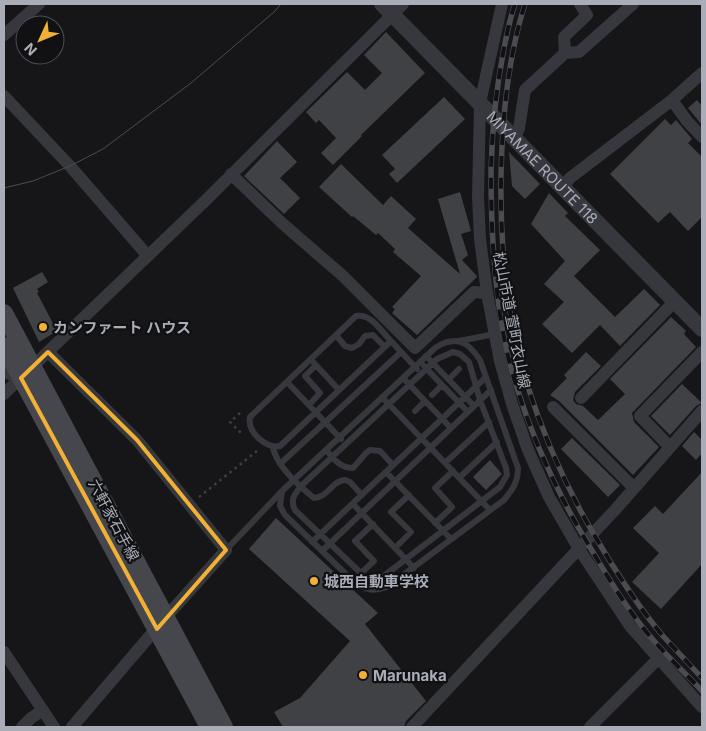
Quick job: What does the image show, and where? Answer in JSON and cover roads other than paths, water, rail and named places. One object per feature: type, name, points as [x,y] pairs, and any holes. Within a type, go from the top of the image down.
[{"type":"main road","name":"六軒家石手線","points":[[4,313],[27,373],[161,623],[224,727]]},
{"type":"main road","name":"六軒家石手線","points":[[4,346],[27,373]]},
{"type":"main road","name":"六軒家石手線","points":[[161,623],[209,727]]},
{"type":"street","points":[[4,35],[38,4]]},
{"type":"street","name":"松山市道 萱町衣山線","points":[[502,4],[480,103],[478,197],[480,239],[487,293],[500,361],[512,404],[528,450],[549,497],[578,549],[630,626],[702,707]]},
{"type":"street","points":[[565,53],[564,37],[588,15],[580,4]]},
{"type":"street","points":[[515,138],[519,128],[525,90],[565,53],[579,52],[632,4]]},
{"type":"street","points":[[4,394],[231,174],[392,7]]},
{"type":"street","name":"MIYAMAE ROUTE 118","points":[[392,7],[480,103],[702,329]]},
{"type":"street","points":[[563,187],[570,178],[672,100],[702,73]]},
{"type":"street","points":[[4,96],[70,166],[147,255]]},
{"type":"street","points":[[672,100],[702,138]]},
{"type":"street","points":[[231,174],[282,224],[343,276],[415,348],[474,292],[487,293]]},
{"type":"street","points":[[581,398],[674,301]]},
{"type":"street","points":[[48,352],[137,440],[226,550],[72,727]]},
{"type":"street","points":[[670,447],[640,416],[702,352]]},
{"type":"street","points":[[4,372],[27,373]]},
{"type":"street","points":[[553,406],[634,488]]},
{"type":"street","points":[[412,727],[670,447],[699,420]]},
{"type":"street","points":[[4,652],[54,727]]},
{"type":"street","points":[[590,727],[658,659]]},
{"type":"street","points":[[22,727],[43,710]]},
{"type":"lane","points":[[391,341],[280,446],[273,448],[265,444],[251,429],[250,417],[356,316],[362,315],[368,317],[391,341],[401,352],[442,385],[468,412]]},
{"type":"lane","points":[[226,550],[294,479],[426,356],[445,342],[495,334]]},
{"type":"lane","points":[[336,335],[345,346],[352,348],[359,344],[365,336],[373,335],[385,347]]},
{"type":"lane","points":[[282,491],[280,506],[285,516],[354,582],[365,589],[376,591],[387,587],[414,568],[504,500],[518,479],[518,468],[480,360],[474,350],[458,341]]},
{"type":"lane","points":[[280,464],[401,352]]},
{"type":"lane","points":[[453,352],[460,354],[469,362],[480,400],[506,468],[506,475],[500,487],[406,559],[378,579],[372,580],[366,578],[294,510],[292,504],[293,497],[302,486],[433,363],[453,352]]},
{"type":"lane","points":[[426,356],[474,406]]},
{"type":"lane","points":[[310,359],[340,390]]},
{"type":"lane","points":[[309,405],[320,393],[305,376],[316,365]]},
{"type":"lane","points":[[449,379],[459,369]]},
{"type":"lane","points":[[312,542],[486,377]]},
{"type":"lane","points":[[403,378],[451,428]]},
{"type":"lane","points":[[287,382],[347,444]]},
{"type":"lane","points":[[432,395],[442,385]]},
{"type":"lane","points":[[322,551],[491,390]]},
{"type":"lane","points":[[382,397],[490,510]]},
{"type":"lane","points":[[415,411],[425,401]]},
{"type":"lane","points":[[445,463],[489,422]]},
{"type":"lane","points":[[459,478],[497,442]]},
{"type":"lane","points":[[273,448],[280,464],[314,498],[324,495],[334,483],[345,480],[350,482],[362,495]]},
{"type":"lane","points":[[326,450],[342,466],[353,468],[366,453],[374,450],[380,451],[393,465]]},
{"type":"lane","points":[[435,523],[452,506],[435,488],[453,471]]},
{"type":"lane","points":[[386,472],[451,539]]},
{"type":"lane","points":[[395,548],[411,532],[391,512],[409,495]]},
{"type":"lane","points":[[353,504],[414,568]]},
{"type":"lane","points":[[361,573],[374,561],[355,541],[373,524]]},
{"type":"tram line","points":[[4,188],[33,181],[70,166],[103,149],[191,83],[281,4]]},
{"type":"railway","points":[[515,4],[507,31],[499,79],[493,125],[491,171],[493,252],[499,306],[509,360],[523,407],[539,449],[579,529],[637,620],[702,691]]},
{"type":"railway","points":[[525,4],[510,67],[503,133],[501,176],[503,253],[509,306],[519,357],[549,444],[588,524],[621,579],[646,614],[663,636],[702,678]]},
{"type":"place","name":"カンファート ハウス","points":[[43,327]]},
{"type":"place","name":"城西自動車学校","points":[[314,581]]},
{"type":"place","name":"Marunaka","points":[[363,675]]}]
